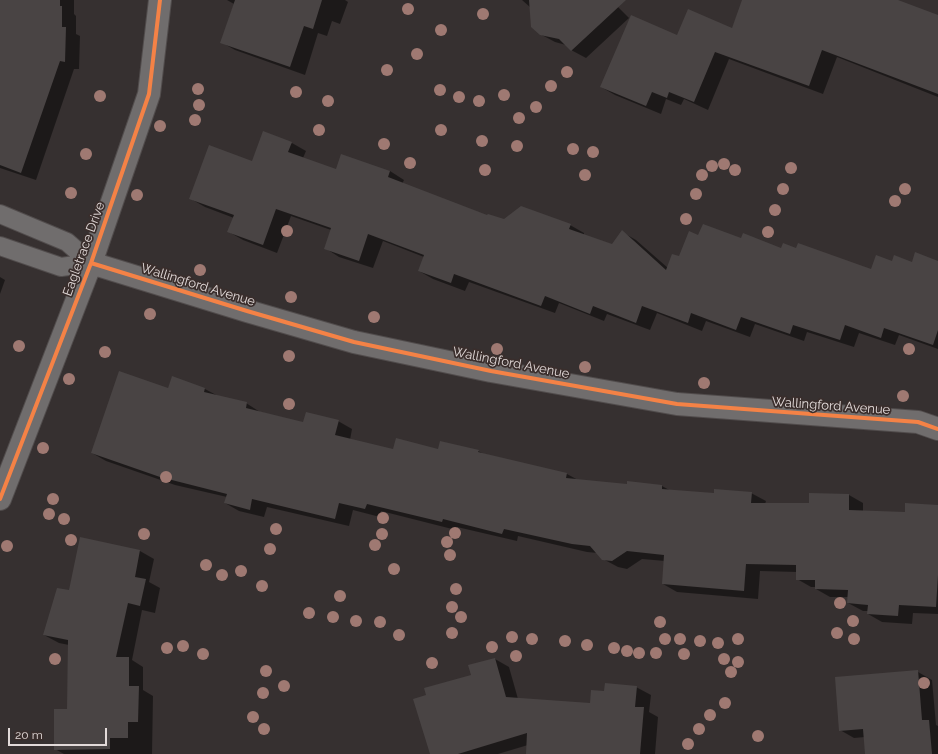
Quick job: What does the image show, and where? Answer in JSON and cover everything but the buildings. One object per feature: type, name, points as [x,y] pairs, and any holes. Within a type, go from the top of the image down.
[{"type":"street","name":"Eagletrace Drive","points":[[0,499],[91,263],[149,94],[160,0]]},
{"type":"street","name":"Wallingford Avenue","points":[[91,263],[354,342],[491,371],[677,404],[918,422],[938,429]]},
{"type":"lane","points":[[0,214],[67,242],[91,263]]},
{"type":"lane","points":[[0,246],[60,267],[91,263]]},
{"type":"cycle path","points":[[0,499],[91,263],[149,94],[160,0]]},
{"type":"cycle path","points":[[91,263],[354,342],[491,371],[677,404],[918,422],[938,429]]}]
